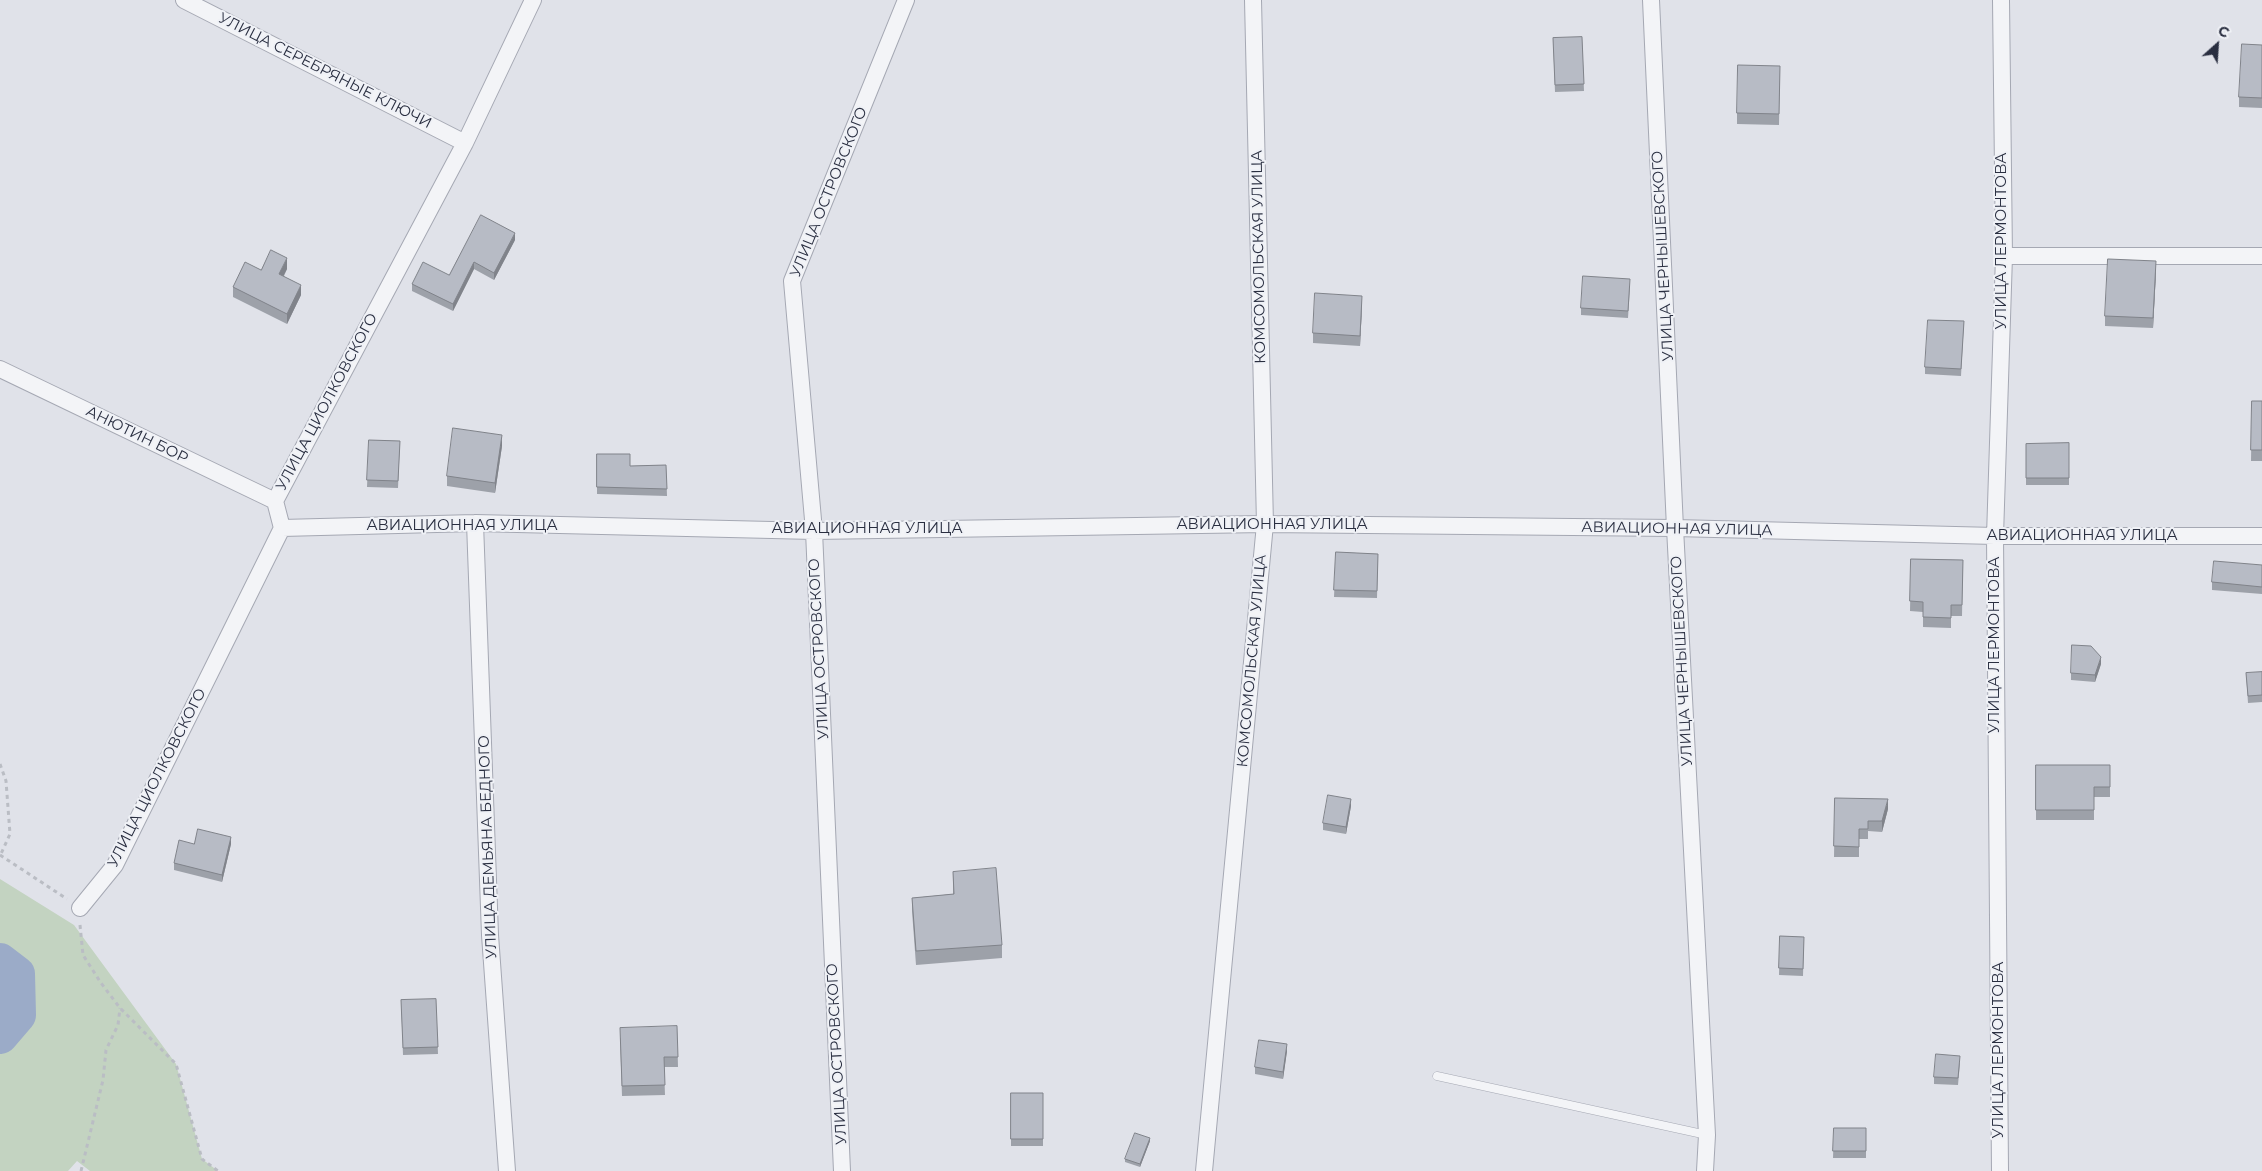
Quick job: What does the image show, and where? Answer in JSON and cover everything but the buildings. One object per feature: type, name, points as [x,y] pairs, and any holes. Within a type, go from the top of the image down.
[{"type":"street","name":"УЛИЦА СЕРЕБРЯНЫЕ КЛЮЧИ","points":[[184,0],[465,143]]},
{"type":"street","name":"УЛИЦА ЦИОЛКОВСКОГО","points":[[80,908],[115,865],[282,528],[275,501],[465,143],[533,0]]},
{"type":"street","name":"УЛИЦА ОСТРОВСКОГО","points":[[842,1171],[814,531],[792,281],[906,0]]},
{"type":"street","name":"КОМСОМОЛЬСКАЯ УЛИЦА","points":[[1204,1171],[1264,524],[1253,0]]},
{"type":"street","name":"УЛИЦА ЧЕРНЫШЕВСКОГО","points":[[1651,0],[1675,528],[1708,1135],[1705,1171]]},
{"type":"street","name":"УЛИЦА ЛЕРМОНТОВА","points":[[2000,1171],[1994,536],[2004,256],[2001,0]]},
{"type":"street","points":[[2004,256],[2262,256]]},
{"type":"street","name":"АНЮТИН БОР","points":[[0,369],[275,501]]},
{"type":"street","name":"АВИАЦИОННАЯ УЛИЦА","points":[[282,528],[475,523],[814,531],[1264,524],[1675,528],[1994,536],[2262,536]]},
{"type":"street","name":"УЛИЦА ДЕМЬЯНА БЕДНОГО","points":[[475,523],[490,935],[507,1171]]},
{"type":"lane","points":[[1437,1076],[1708,1135]]},
{"type":"path","points":[[0,764],[6,781],[10,834],[0,856],[80,908],[83,955],[120,1008],[176,1064],[202,1159],[218,1171]]},
{"type":"path","points":[[81,1171],[103,1080],[106,1050],[118,1025],[120,1008]]},
{"type":"green space","points":[[0,879],[74,925],[176,1064],[202,1159],[218,1171],[90,1171],[77,1161],[68,1171],[0,1171],[0,1045],[26,1014],[29,969],[0,943]]},
{"type":"green space","points":[[0,975],[3,978],[11,1008],[0,1019]]},
{"type":"waterway","points":[[0,961],[17,974],[18,1015],[0,1036]]}]
